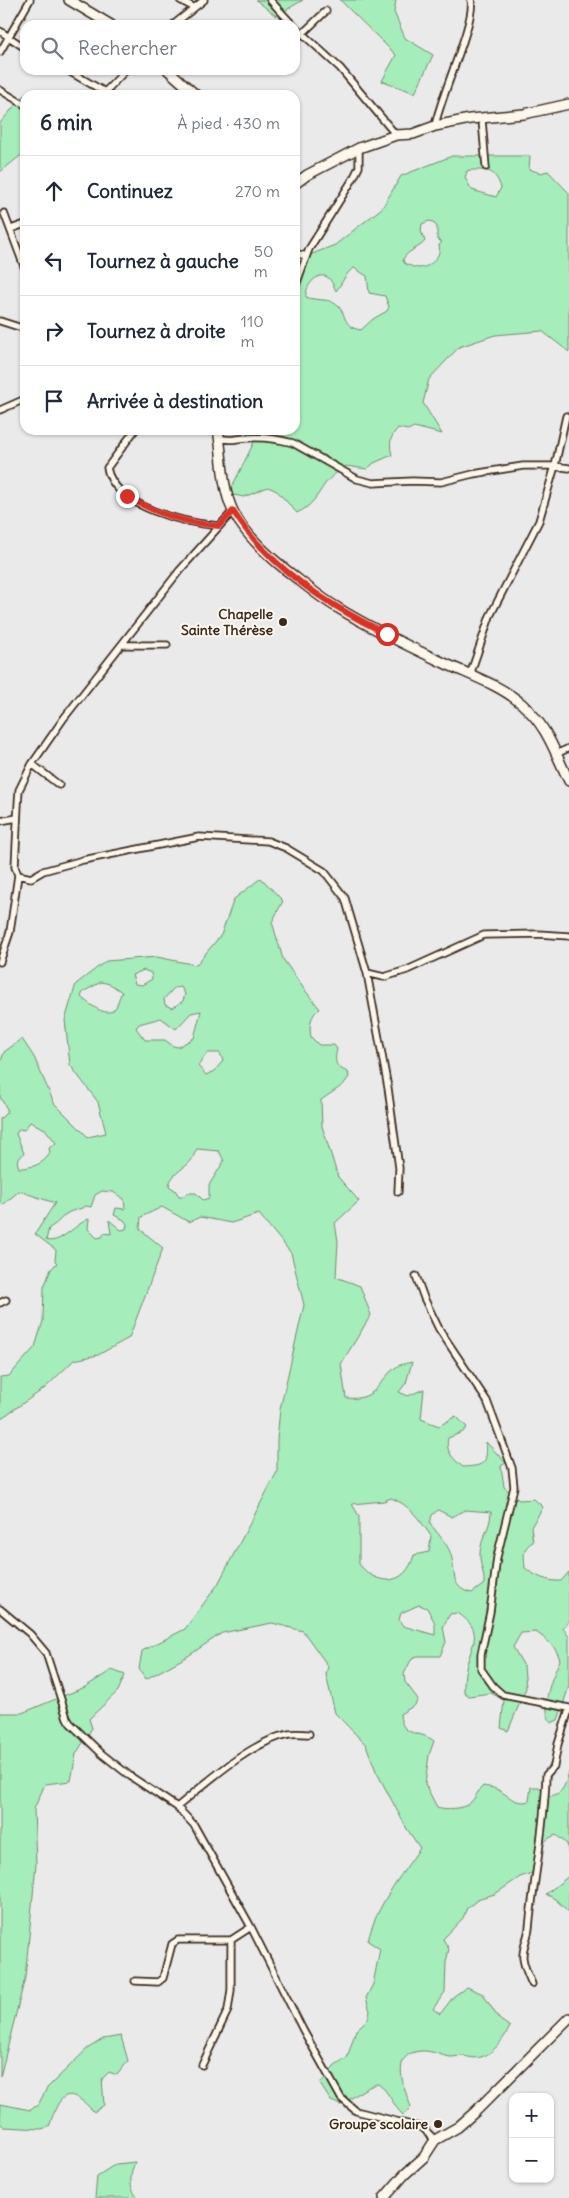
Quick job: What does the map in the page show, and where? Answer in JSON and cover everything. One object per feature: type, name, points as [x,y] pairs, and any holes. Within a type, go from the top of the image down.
[{"type":"main road","points":[[69,0],[103,20]]},
{"type":"main road","points":[[174,75],[190,90]]},
{"type":"main road","points":[[300,180],[359,148],[396,135],[412,134],[434,126],[524,114],[569,104]]},
{"type":"main road","points":[[219,435],[224,478],[233,511],[244,529],[261,548],[316,593],[353,617],[506,692],[522,704],[546,730],[569,781]]},
{"type":"main road","points":[[384,2198],[404,2175],[424,2157],[435,2140],[458,2127],[476,2111],[569,2018]]},
{"type":"street","points":[[0,52],[30,0]]},
{"type":"street","points":[[180,0],[193,8]]},
{"type":"street","points":[[179,20],[204,0]]},
{"type":"street","points":[[270,0],[288,20]]},
{"type":"street","points":[[434,126],[444,92],[471,18],[472,0]]},
{"type":"street","points":[[326,11],[302,34],[340,68],[396,135]]},
{"type":"street","points":[[0,31],[20,45]]},
{"type":"street","points":[[76,75],[102,90]]},
{"type":"street","points":[[109,90],[122,75]]},
{"type":"street","points":[[0,90],[20,102]]},
{"type":"street","points":[[482,120],[486,167]]},
{"type":"street","points":[[300,273],[306,256],[359,167],[359,148]]},
{"type":"street","points":[[4,213],[20,255]]},
{"type":"street","points":[[11,229],[20,226]]},
{"type":"street","points":[[300,254],[306,256]]},
{"type":"street","points":[[0,321],[20,327]]},
{"type":"street","points":[[0,410],[20,401]]},
{"type":"street","points":[[470,675],[490,616],[539,521],[555,466],[566,416]]},
{"type":"street","points":[[131,435],[107,468],[119,489],[140,504],[163,515],[219,526]]},
{"type":"street","points":[[220,435],[227,441],[244,438],[293,443],[357,479],[373,482],[412,480],[442,482],[508,467],[555,466],[569,468]]},
{"type":"street","points":[[0,962],[10,932],[18,875],[15,867],[20,790],[32,764],[64,718],[180,570],[233,511]]},
{"type":"street","points":[[122,645],[167,646]]},
{"type":"street","points":[[556,754],[569,748]]},
{"type":"street","points":[[32,764],[60,785]]},
{"type":"street","points":[[0,821],[17,818]]},
{"type":"street","points":[[18,875],[31,878],[43,871],[83,860],[199,836],[268,841],[286,848],[316,865],[343,894],[367,973],[388,1088],[399,1168],[398,1192]]},
{"type":"street","points":[[367,973],[384,977],[408,970],[484,935],[538,934],[569,936]]},
{"type":"street","points":[[416,1276],[439,1330],[488,1401],[512,1468],[514,1487],[497,1558],[490,1612],[480,1654],[481,1669],[493,1686],[503,1695],[569,1709],[558,1744],[554,1766],[546,1774],[546,1805],[532,1894],[529,1931],[523,1952],[524,1965],[532,1984]]},
{"type":"street","points":[[0,1610],[30,1634],[46,1653],[70,1723],[102,1754],[177,1807],[194,1825],[251,1927],[303,2030],[341,2098],[356,2111],[424,2128],[435,2140]]},
{"type":"street","points":[[177,1807],[246,1754],[274,1739],[291,1733],[309,1734]]},
{"type":"street","points":[[135,1981],[158,1982],[163,1978],[172,1944],[178,1940],[231,1940],[251,1927]]},
{"type":"street","points":[[202,2065],[228,2010],[231,1990],[231,1940]]},
{"type":"green space","points":[[256,0],[303,0],[276,16]]},
{"type":"green space","points":[[340,0],[396,0],[394,12],[405,38],[433,55],[415,93],[382,81],[396,55]]},
{"type":"green space","points":[[20,100],[20,156],[0,172],[0,123]]},
{"type":"green space","points":[[452,156],[530,156],[529,169],[540,173],[548,171],[569,193],[569,352],[542,331],[495,335],[459,347],[429,379],[423,403],[442,434],[414,427],[408,430],[398,428],[391,440],[392,455],[374,463],[367,469],[346,466],[327,481],[310,504],[297,513],[277,491],[268,487],[244,497],[234,495],[227,497],[258,435],[300,435],[300,275],[307,256],[335,245],[382,208],[401,176]],"holes":[[[467,171],[486,171],[493,174],[499,182],[501,188],[496,197],[472,190],[465,178]],[[429,221],[433,222],[437,227],[437,239],[442,242],[439,245],[439,253],[435,260],[420,268],[404,263],[403,259],[408,253],[425,241],[421,231],[422,224]],[[354,268],[367,276],[369,293],[385,296],[389,307],[387,311],[373,319],[361,330],[350,326],[342,311],[334,303],[306,297],[307,289],[315,278],[319,276],[327,277],[336,291],[346,275]]]},
{"type":"green space","points":[[261,878],[283,901],[272,922],[283,959],[320,1009],[314,1014],[311,1021],[311,1037],[319,1045],[334,1045],[337,1049],[336,1064],[348,1072],[349,1077],[343,1085],[321,1100],[322,1126],[338,1177],[359,1201],[335,1223],[338,1241],[336,1277],[360,1286],[371,1315],[341,1364],[346,1398],[366,1396],[378,1387],[393,1369],[412,1362],[406,1383],[399,1392],[408,1396],[424,1389],[421,1419],[439,1426],[456,1416],[467,1427],[463,1432],[448,1438],[449,1451],[453,1458],[463,1467],[476,1466],[485,1459],[486,1442],[506,1463],[501,1466],[504,1487],[519,1500],[534,1499],[543,1507],[531,1527],[533,1542],[525,1550],[525,1568],[533,1574],[551,1581],[561,1581],[569,1572],[569,1621],[563,1628],[569,1637],[569,1686],[558,1720],[551,1723],[548,1716],[547,1699],[548,1691],[560,1660],[554,1647],[536,1632],[521,1633],[513,1647],[524,1666],[526,1688],[508,1731],[501,1728],[504,1700],[491,1693],[469,1696],[464,1692],[465,1674],[473,1644],[474,1632],[466,1620],[458,1613],[450,1614],[443,1627],[446,1642],[440,1656],[417,1656],[411,1660],[404,1674],[405,1682],[418,1699],[415,1705],[400,1714],[401,1722],[408,1730],[434,1741],[429,1755],[425,1784],[437,1807],[463,1807],[472,1801],[483,1786],[494,1788],[519,1802],[529,1801],[531,1787],[539,1787],[550,1796],[555,1795],[563,1788],[569,1772],[569,1857],[567,1844],[556,1835],[550,1838],[540,1849],[535,1872],[520,1877],[495,1894],[480,1898],[467,1908],[463,1918],[443,1939],[449,1949],[446,1962],[445,1992],[433,2009],[440,2014],[454,1996],[467,1987],[483,1994],[499,2019],[510,2027],[502,2041],[490,2053],[481,2057],[451,2057],[425,2051],[411,2053],[405,2058],[402,2065],[401,2073],[411,2107],[403,2115],[386,2091],[378,2084],[363,2090],[341,2105],[331,2101],[320,2084],[335,2066],[347,2058],[356,2030],[368,2019],[370,2011],[366,1998],[373,1984],[380,1949],[368,1941],[383,1904],[420,1848],[407,1829],[376,1771],[366,1745],[335,1713],[326,1675],[328,1666],[303,1631],[272,1623],[222,1633],[188,1656],[146,1679],[139,1669],[142,1651],[185,1629],[218,1584],[277,1472],[277,1440],[280,1409],[304,1305],[291,1253],[259,1214],[231,1223],[200,1217],[189,1222],[162,1207],[141,1217],[140,1229],[163,1248],[129,1338],[98,1355],[74,1360],[45,1388],[0,1419],[0,1377],[9,1376],[35,1347],[43,1321],[44,1287],[51,1269],[57,1263],[55,1261],[56,1250],[35,1234],[55,1203],[19,1191],[4,1204],[0,1205],[0,1119],[7,1109],[0,1097],[0,1064],[4,1052],[22,1039],[34,1057],[54,1103],[88,1137],[106,1133],[98,1102],[70,1065],[65,1020],[76,984],[106,961],[157,957],[196,965],[221,935],[234,899]],"holes":[[[144,970],[151,973],[152,979],[142,985],[135,984],[132,975]],[[101,982],[110,984],[122,992],[116,1007],[108,1012],[98,1009],[81,997],[83,992]],[[181,987],[185,994],[183,1001],[172,1008],[165,1005],[164,999],[174,988]],[[201,1011],[194,1038],[178,1047],[165,1040],[145,1040],[136,1028],[139,1024],[161,1018],[176,1029],[191,1013]],[[207,1053],[220,1053],[223,1061],[214,1071],[206,1075],[198,1066]],[[30,1122],[45,1129],[56,1143],[49,1148],[50,1153],[40,1163],[19,1168],[17,1161],[24,1153],[16,1134],[19,1129],[24,1130]],[[197,1149],[219,1151],[224,1161],[209,1185],[209,1198],[203,1200],[196,1193],[187,1193],[185,1196],[179,1196],[169,1186],[174,1176],[189,1163]],[[102,1191],[113,1192],[124,1199],[125,1209],[116,1208],[114,1215],[124,1220],[127,1224],[126,1229],[121,1230],[109,1220],[111,1234],[104,1233],[102,1237],[97,1238],[88,1229],[89,1219],[57,1240],[46,1240],[49,1228],[66,1214],[86,1206],[91,1207],[95,1195]],[[391,1498],[403,1504],[409,1508],[431,1536],[429,1552],[414,1555],[405,1573],[398,1578],[390,1580],[374,1577],[359,1564],[359,1516],[352,1504],[384,1501]],[[438,1510],[452,1517],[465,1510],[491,1512],[480,1553],[484,1584],[472,1593],[459,1587],[456,1582],[452,1558],[430,1523],[432,1515]],[[419,1605],[427,1608],[435,1623],[435,1635],[403,1626],[399,1620],[401,1613]]]},
{"type":"green space","points":[[112,1670],[125,1675],[118,1691],[89,1719],[92,1728],[76,1754],[71,1781],[45,1784],[34,1809],[36,1864],[25,1978],[0,2077],[0,1713],[22,1713],[85,1687]]},
{"type":"green space","points":[[569,1876],[569,1912],[555,1899],[546,1894]]},
{"type":"green space","points":[[121,2036],[128,2061],[117,2075],[109,2072],[102,2079],[104,2105],[94,2112],[77,2097],[70,2095],[60,2101],[56,2107],[49,2127],[41,2129],[4,2127],[0,2123],[1,2104],[30,2110],[38,2105],[47,2088],[87,2049],[103,2039]]},
{"type":"green space","points":[[135,2162],[131,2185],[138,2198],[95,2198],[97,2176],[116,2164]]},
{"type":"place","name":"Chapelle Sainte Thérèse","points":[[283,622]]},
{"type":"place","name":"Groupe scolaire","points":[[438,2124]]},
{"type":"route","points":[[127,496],[163,515],[204,525],[219,526],[233,511],[251,538],[272,558],[338,608],[387,634]]}]
